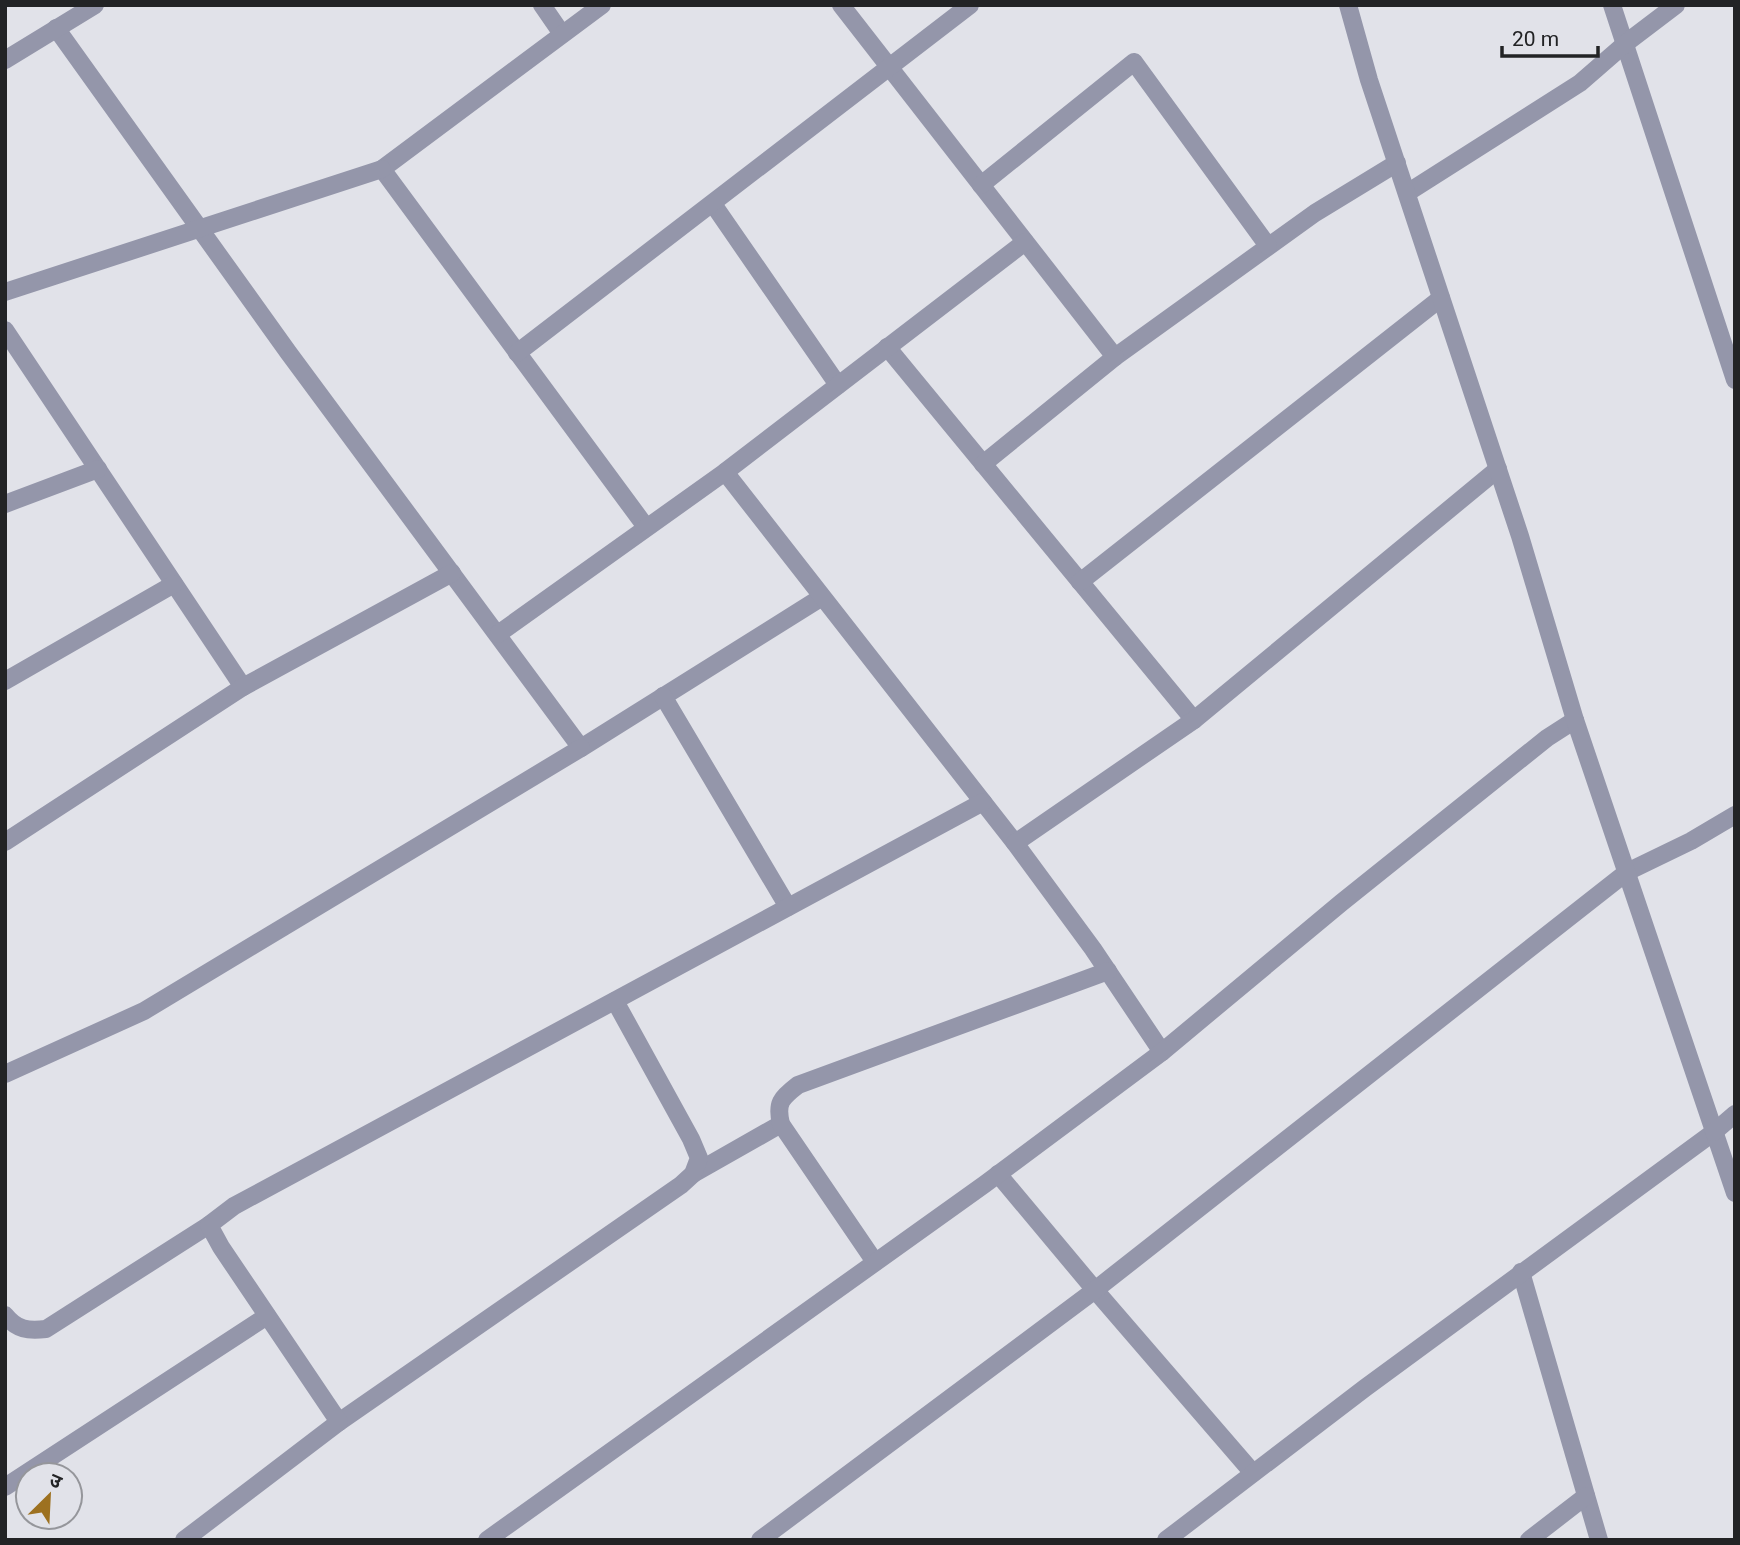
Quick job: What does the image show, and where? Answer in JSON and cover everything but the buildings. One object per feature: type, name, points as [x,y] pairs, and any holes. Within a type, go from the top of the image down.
[{"type":"street","points":[[5,60],[95,5]]},
{"type":"street","points":[[542,5],[562,34]]},
{"type":"street","points":[[5,292],[382,169],[602,5]]},
{"type":"street","points":[[841,5],[1115,357]]},
{"type":"street","points":[[517,353],[970,5]]},
{"type":"street","points":[[1348,5],[1498,469],[1575,720],[1735,1194]]},
{"type":"street","points":[[1612,5],[1735,380]]},
{"type":"street","points":[[1407,193],[1580,83],[1676,5]]},
{"type":"street","points":[[56,28],[199,229],[581,748]]},
{"type":"street","points":[[981,185],[1134,62],[1268,246]]},
{"type":"street","points":[[983,464],[1115,357],[1315,213],[1397,163]]},
{"type":"street","points":[[382,169],[646,527]]},
{"type":"street","points":[[713,204],[838,385]]},
{"type":"street","points":[[498,634],[724,472],[1025,242]]},
{"type":"street","points":[[1080,582],[1441,298]]},
{"type":"street","points":[[5,330],[243,687]]},
{"type":"street","points":[[887,347],[1194,720]]},
{"type":"street","points":[[5,504],[98,469]]},
{"type":"street","points":[[1015,843],[1194,720],[1498,469]]},
{"type":"street","points":[[724,472],[1015,843],[1108,971],[1161,1052]]},
{"type":"street","points":[[5,842],[243,687],[452,573]]},
{"type":"street","points":[[5,681],[174,584]]},
{"type":"street","points":[[5,1074],[144,1011],[581,748],[821,597]]},
{"type":"street","points":[[663,696],[789,907]]},
{"type":"street","points":[[487,1540],[998,1174],[1161,1052],[1341,903],[1547,738],[1575,720]]},
{"type":"street","points":[[5,1315],[18,1328],[29,1331],[46,1329],[234,1206],[983,802]]},
{"type":"street","points":[[760,1540],[1095,1290],[1628,872],[1691,841],[1735,815]]},
{"type":"street","points":[[875,1262],[781,1124],[778,1111],[784,1096],[798,1085],[1108,971]]},
{"type":"street","points":[[615,1001],[691,1139],[699,1158],[693,1174]]},
{"type":"street","points":[[1166,1540],[1735,1114]]},
{"type":"street","points":[[184,1540],[339,1422],[681,1185],[693,1174],[781,1124]]},
{"type":"street","points":[[998,1174],[1253,1473]]},
{"type":"street","points":[[208,1225],[339,1422]]},
{"type":"street","points":[[1521,1272],[1599,1540]]},
{"type":"street","points":[[5,1487],[268,1315]]},
{"type":"street","points":[[1529,1540],[1586,1496]]}]
